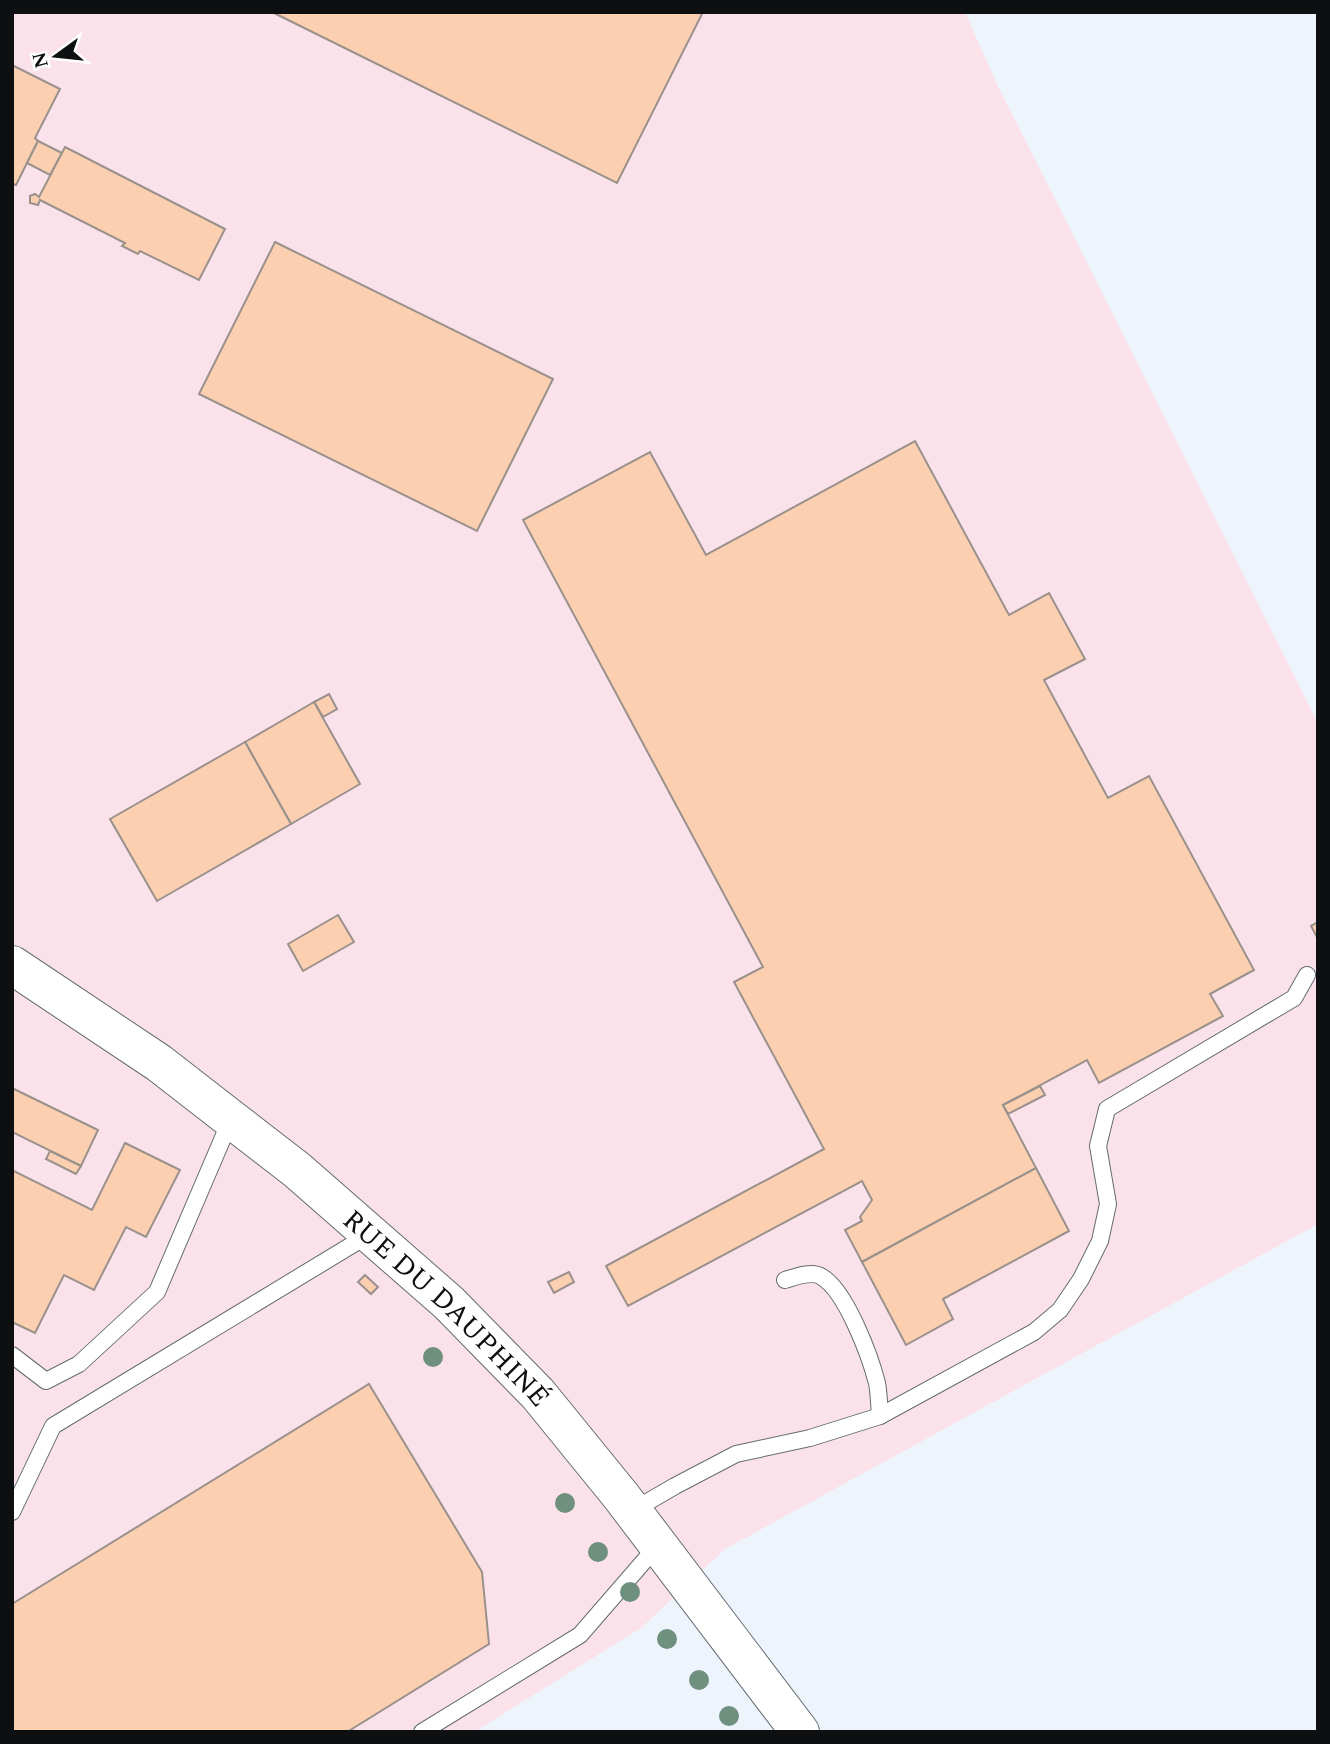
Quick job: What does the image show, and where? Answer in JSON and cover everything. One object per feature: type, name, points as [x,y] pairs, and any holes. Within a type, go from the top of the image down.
[{"type":"main road","name":"RUE DU DAUPHINÉ","points":[[12,965],[159,1063],[297,1170],[449,1303],[538,1394],[632,1511],[800,1732]]},
{"type":"lane","points":[[632,1511],[736,1454],[810,1438],[880,1416],[1034,1332],[1060,1310],[1081,1279],[1100,1241],[1108,1204],[1098,1146],[1107,1109],[1294,998],[1307,975]]},
{"type":"lane","points":[[12,1355],[46,1381],[79,1364],[157,1292],[231,1119]]},
{"type":"lane","points":[[12,1512],[53,1426],[370,1234]]},
{"type":"lane","points":[[785,1280],[808,1274],[821,1276],[840,1297],[862,1338],[877,1384],[880,1416]]},
{"type":"lane","points":[[422,1732],[580,1635],[658,1545]]},
{"type":"shaded area","points":[[12,12],[965,12],[996,82],[1318,723],[1318,1224],[725,1549],[641,1628],[474,1732],[12,1732]]},
{"type":"building","points":[[272,12],[700,12],[702,14],[617,183]]},
{"type":"building","points":[[12,65],[60,89],[35,138],[38,141],[16,185],[12,184]]},
{"type":"building","points":[[38,141],[62,153],[50,175],[27,163]]},
{"type":"building","points":[[65,147],[225,229],[199,280],[140,251],[138,254],[122,246],[125,243],[40,200],[38,205],[30,203],[30,196],[35,194],[39,197]]},
{"type":"building","points":[[275,242],[553,379],[477,531],[199,394]]},
{"type":"building","points":[[915,441],[1009,615],[1049,593],[1085,659],[1044,680],[1108,798],[1149,776],[1254,970],[1210,994],[1223,1016],[1099,1083],[1087,1060],[1003,1105],[1036,1168],[862,1262],[845,1230],[862,1221],[860,1217],[872,1200],[862,1181],[628,1306],[606,1266],[824,1149],[734,982],[763,967],[523,520],[650,452],[706,555]]},
{"type":"building","points":[[329,694],[337,709],[323,717],[314,702]]},
{"type":"building","points":[[314,702],[360,784],[291,824],[245,742]]},
{"type":"building","points":[[245,742],[291,824],[157,901],[110,819]]},
{"type":"building","points":[[338,915],[354,942],[303,971],[288,944]]},
{"type":"building","points":[[1318,922],[1318,939],[1311,926]]},
{"type":"building","points":[[1040,1086],[1045,1095],[1008,1114],[1003,1105]]},
{"type":"building","points":[[12,1088],[98,1130],[81,1166],[12,1132]]},
{"type":"building","points":[[125,1143],[180,1170],[146,1237],[126,1227],[94,1290],[64,1275],[35,1333],[12,1322],[12,1170],[92,1210]]},
{"type":"building","points":[[50,1151],[81,1166],[76,1174],[46,1159]]},
{"type":"building","points":[[1036,1168],[1069,1231],[943,1299],[953,1319],[906,1345],[862,1262]]},
{"type":"building","points":[[569,1272],[574,1282],[554,1293],[548,1282]]},
{"type":"building","points":[[365,1275],[378,1287],[371,1294],[358,1282]]},
{"type":"building","points":[[369,1384],[482,1572],[489,1644],[347,1732],[12,1732],[12,1604]]}]
